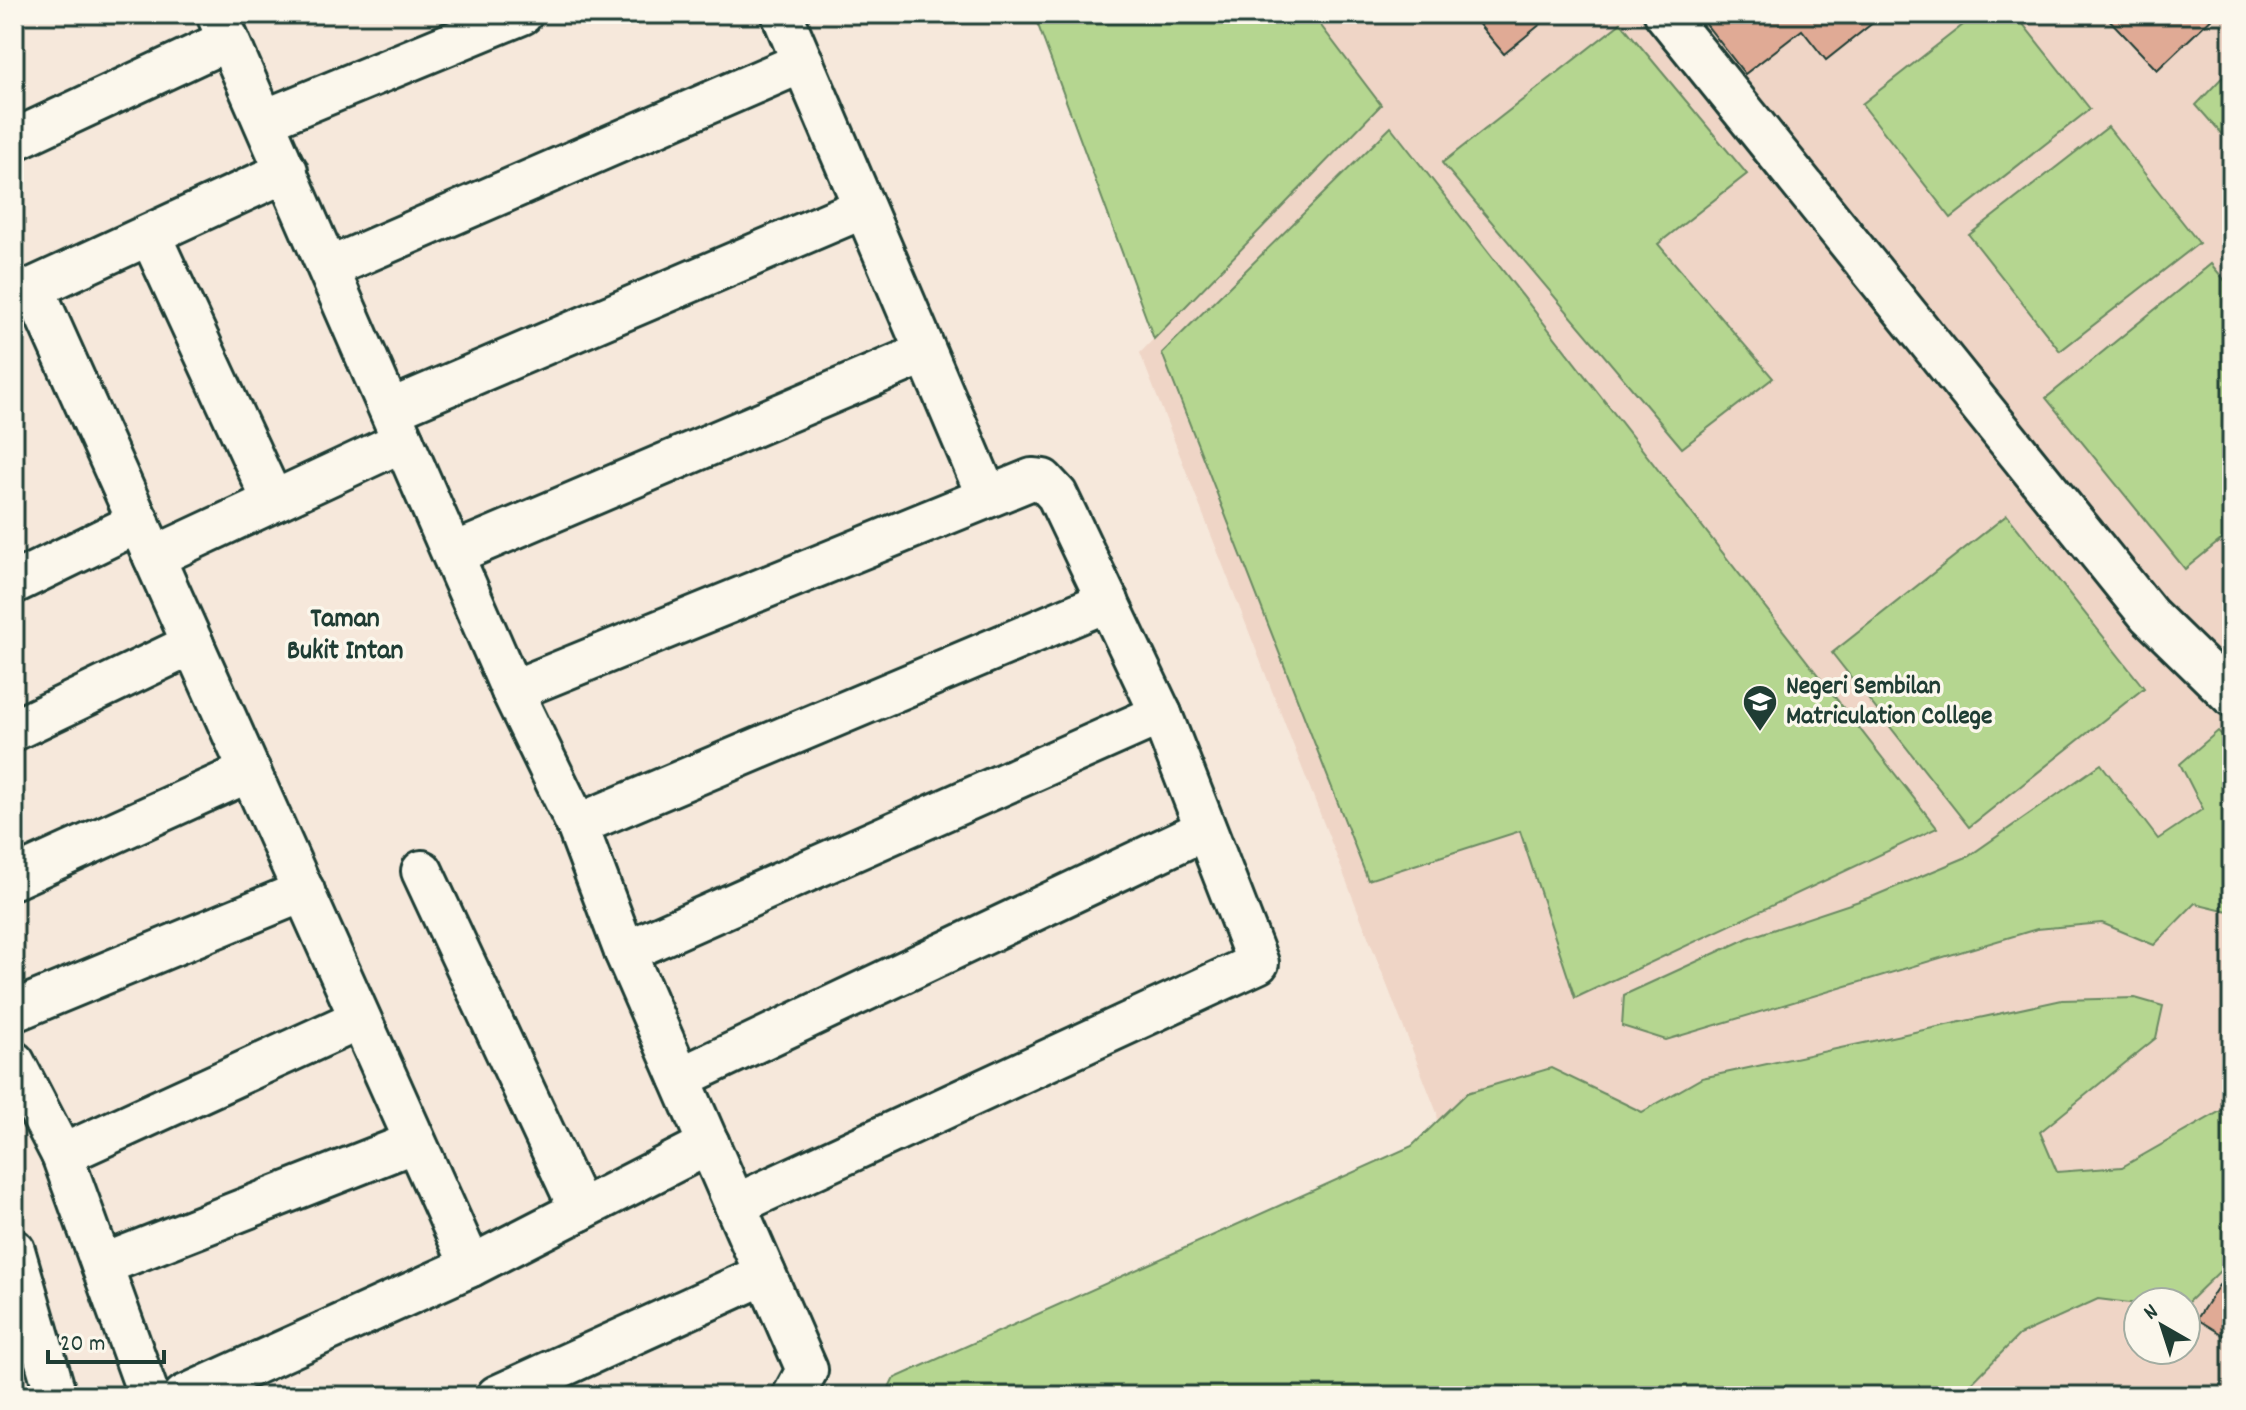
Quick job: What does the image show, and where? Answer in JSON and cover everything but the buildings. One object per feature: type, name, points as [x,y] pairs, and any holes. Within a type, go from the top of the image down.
[{"type":"street","points":[[265,120],[522,14]]},
{"type":"street","points":[[782,14],[987,496]]},
{"type":"street","points":[[1665,14],[2149,615],[2232,696]]},
{"type":"street","points":[[14,140],[222,27],[512,691],[577,825],[625,952],[807,1370],[793,1396]]},
{"type":"street","points":[[329,268],[803,62]]},
{"type":"street","points":[[287,171],[24,293],[147,540],[471,1266]]},
{"type":"street","points":[[14,583],[273,501],[397,425],[863,208]]},
{"type":"street","points":[[150,235],[273,501]]},
{"type":"street","points":[[453,554],[925,353]]},
{"type":"street","points":[[512,691],[1032,479],[1052,486],[1161,714],[1204,830],[1258,957],[1256,966],[735,1205]]},
{"type":"street","points":[[577,825],[1108,601]]},
{"type":"street","points":[[14,730],[193,644]]},
{"type":"street","points":[[625,952],[1161,714]]},
{"type":"street","points":[[14,878],[250,771]]},
{"type":"street","points":[[680,1078],[1204,830]]},
{"type":"street","points":[[422,871],[580,1210]]},
{"type":"street","points":[[14,1011],[304,891]]},
{"type":"street","points":[[62,1155],[360,1019]]},
{"type":"street","points":[[14,1062],[62,1155],[149,1396]]},
{"type":"street","points":[[102,1265],[415,1142]]},
{"type":"street","points":[[184,1396],[471,1266],[709,1144]]},
{"type":"street","points":[[14,1250],[56,1396]]},
{"type":"street","points":[[497,1396],[765,1274]]},
{"type":"shaded area","name":"Negeri Sembilan Matriculation College","points":[[1312,14],[2232,14],[2232,1396],[1464,1396],[1437,1113],[1140,353],[1381,105]]},
{"type":"green space","points":[[1034,14],[1312,14],[1381,105],[1154,339]]},
{"type":"green space","points":[[1977,14],[2015,14],[2090,109],[1951,218],[1862,104]]},
{"type":"green space","points":[[1621,23],[1747,174],[1658,244],[1773,378],[1682,448],[1442,163]]},
{"type":"green space","points":[[2232,67],[2232,146],[2196,105]]},
{"type":"green space","points":[[1391,127],[1937,828],[1575,998],[1520,831],[1368,880],[1162,353]]},
{"type":"green space","points":[[2108,127],[2199,243],[2060,351],[1969,235]]},
{"type":"green space","points":[[2211,264],[2232,289],[2232,531],[2185,569],[2046,398]]},
{"type":"green space","points":[[2007,515],[2144,688],[1969,827],[1832,653]]},
{"type":"green space","points":[[2218,731],[2232,745],[2232,912],[2195,903],[2154,945],[2102,923],[2037,929],[1666,1040],[1622,1026],[1624,995],[1748,938],[1874,896],[1969,856],[2101,764],[2158,839],[2203,809],[2180,764]]},
{"type":"green space","points":[[2135,998],[2163,1006],[2156,1038],[2040,1132],[2057,1172],[2122,1167],[2226,1108],[2232,1112],[2232,1277],[2223,1268],[2202,1288],[2202,1286],[2122,1286],[2122,1302],[2098,1299],[2019,1335],[1959,1396],[885,1396],[893,1379],[1412,1146],[1467,1093],[1551,1068],[1642,1112],[1702,1078],[2062,1000]]},
{"type":"place","name":"Negeri Sembilan Matriculation College","points":[[1760,733]]},
{"type":"district","name":"Taman Bukit Intan","points":[[345,637]]}]
